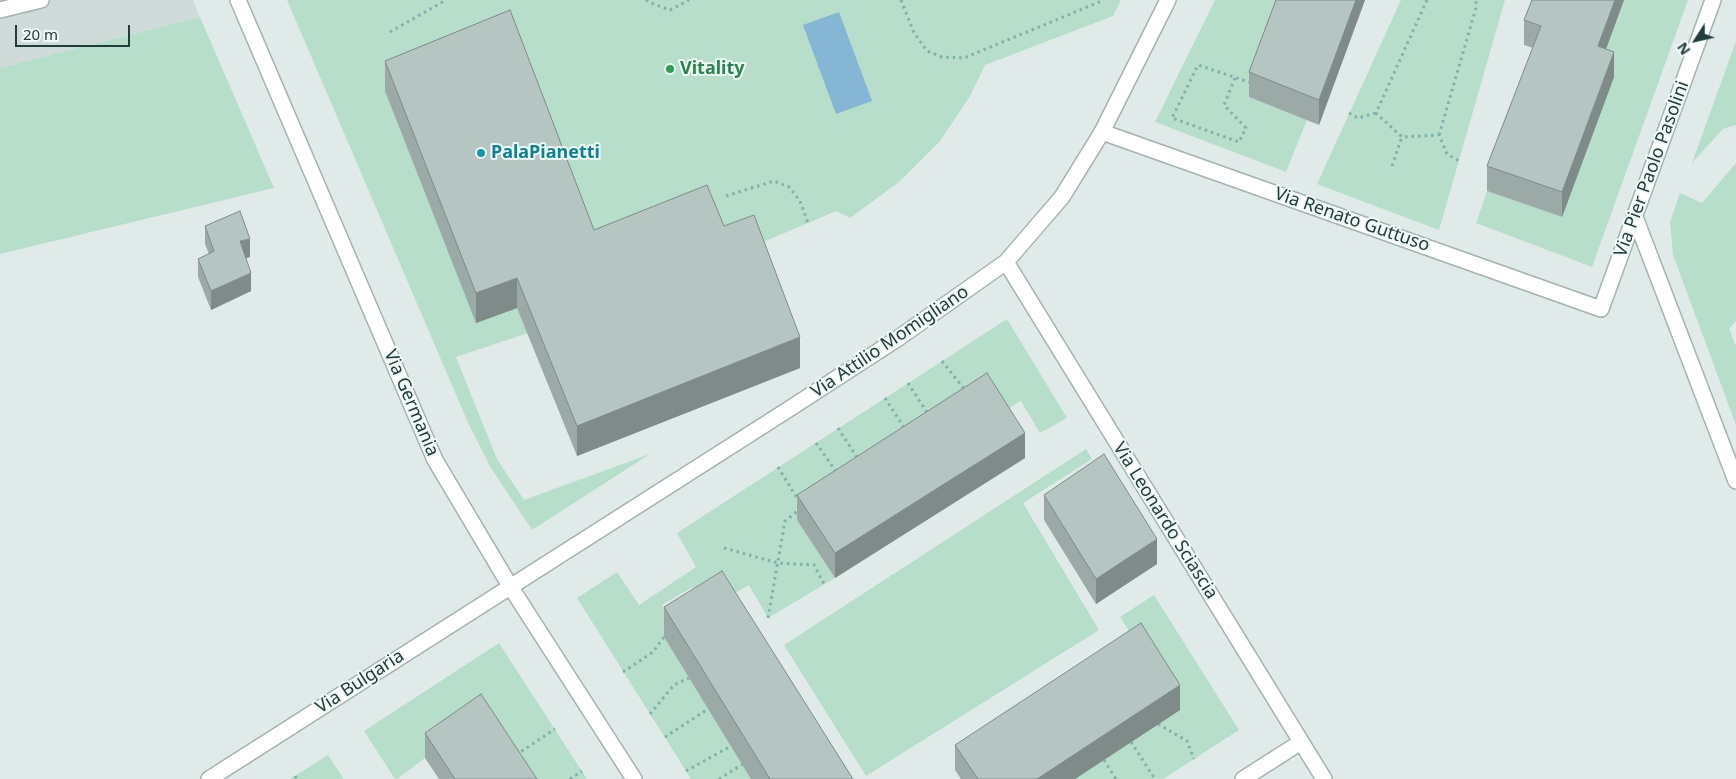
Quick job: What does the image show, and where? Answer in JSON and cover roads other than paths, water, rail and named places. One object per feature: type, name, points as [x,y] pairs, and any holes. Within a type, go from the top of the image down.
[{"type":"street","points":[[0,10],[41,0]]},
{"type":"street","name":"Via Germania","points":[[238,0],[435,460],[510,586],[634,779]]},
{"type":"street","name":"Via Attilio Momigliano","points":[[510,586],[897,339],[1006,262],[1062,197],[1102,132],[1168,0]]},
{"type":"street","name":"Via Pier Paolo Pasolini","points":[[1601,309],[1713,0]]},
{"type":"street","name":"Via Renato Guttuso","points":[[1102,132],[1601,309]]},
{"type":"street","points":[[1635,217],[1736,481]]},
{"type":"street","name":"Via Leonardo Sciascia","points":[[1006,262],[1324,779]]},
{"type":"street","name":"Via Bulgaria","points":[[209,779],[510,586]]},
{"type":"street","points":[[1243,779],[1301,742]]},
{"type":"water","points":[[839,12],[872,101],[836,114],[803,25]]},
{"type":"place","name":"Vitality","points":[[670,69]]},
{"type":"place","name":"PalaPianetti","points":[[481,153]]}]
